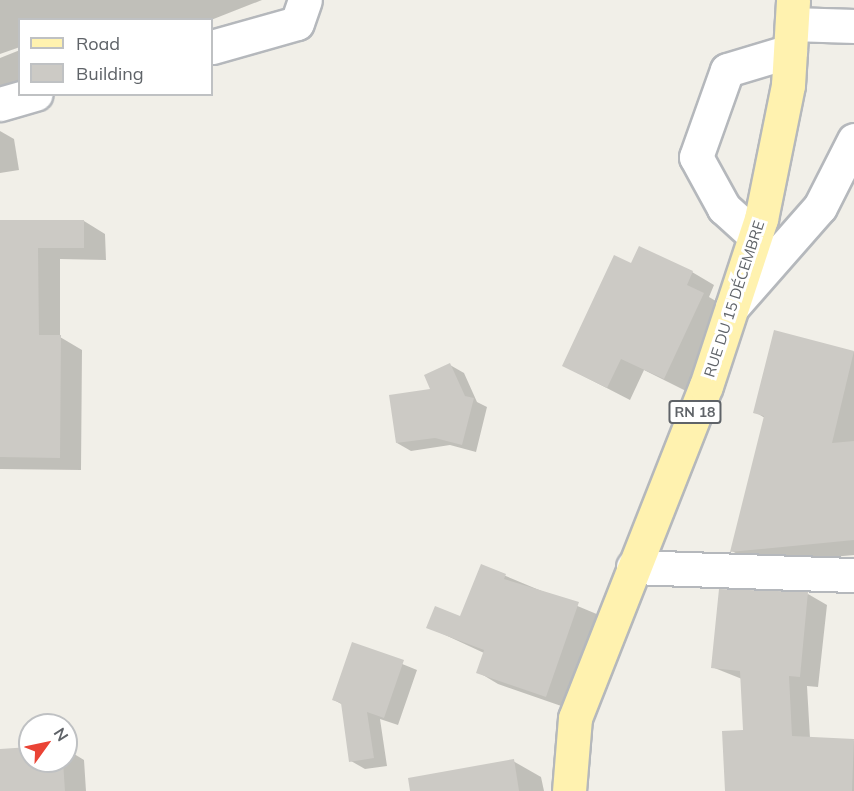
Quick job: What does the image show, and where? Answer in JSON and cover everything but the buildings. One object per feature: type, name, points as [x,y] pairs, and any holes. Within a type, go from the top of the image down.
[{"type":"main road","name":"RUE DU 15 DÉCEMBRE","points":[[568,791],[575,718],[706,386],[755,236],[788,85],[792,25]]},
{"type":"street","points":[[213,47],[297,23],[305,0]]},
{"type":"street","points":[[755,236],[724,208],[696,157],[727,70],[825,0]]},
{"type":"street","points":[[792,25],[854,26]]},
{"type":"street","points":[[0,104],[29,96]]},
{"type":"street","points":[[732,306],[820,207],[854,140]]},
{"type":"street","points":[[633,567],[854,575]]}]
